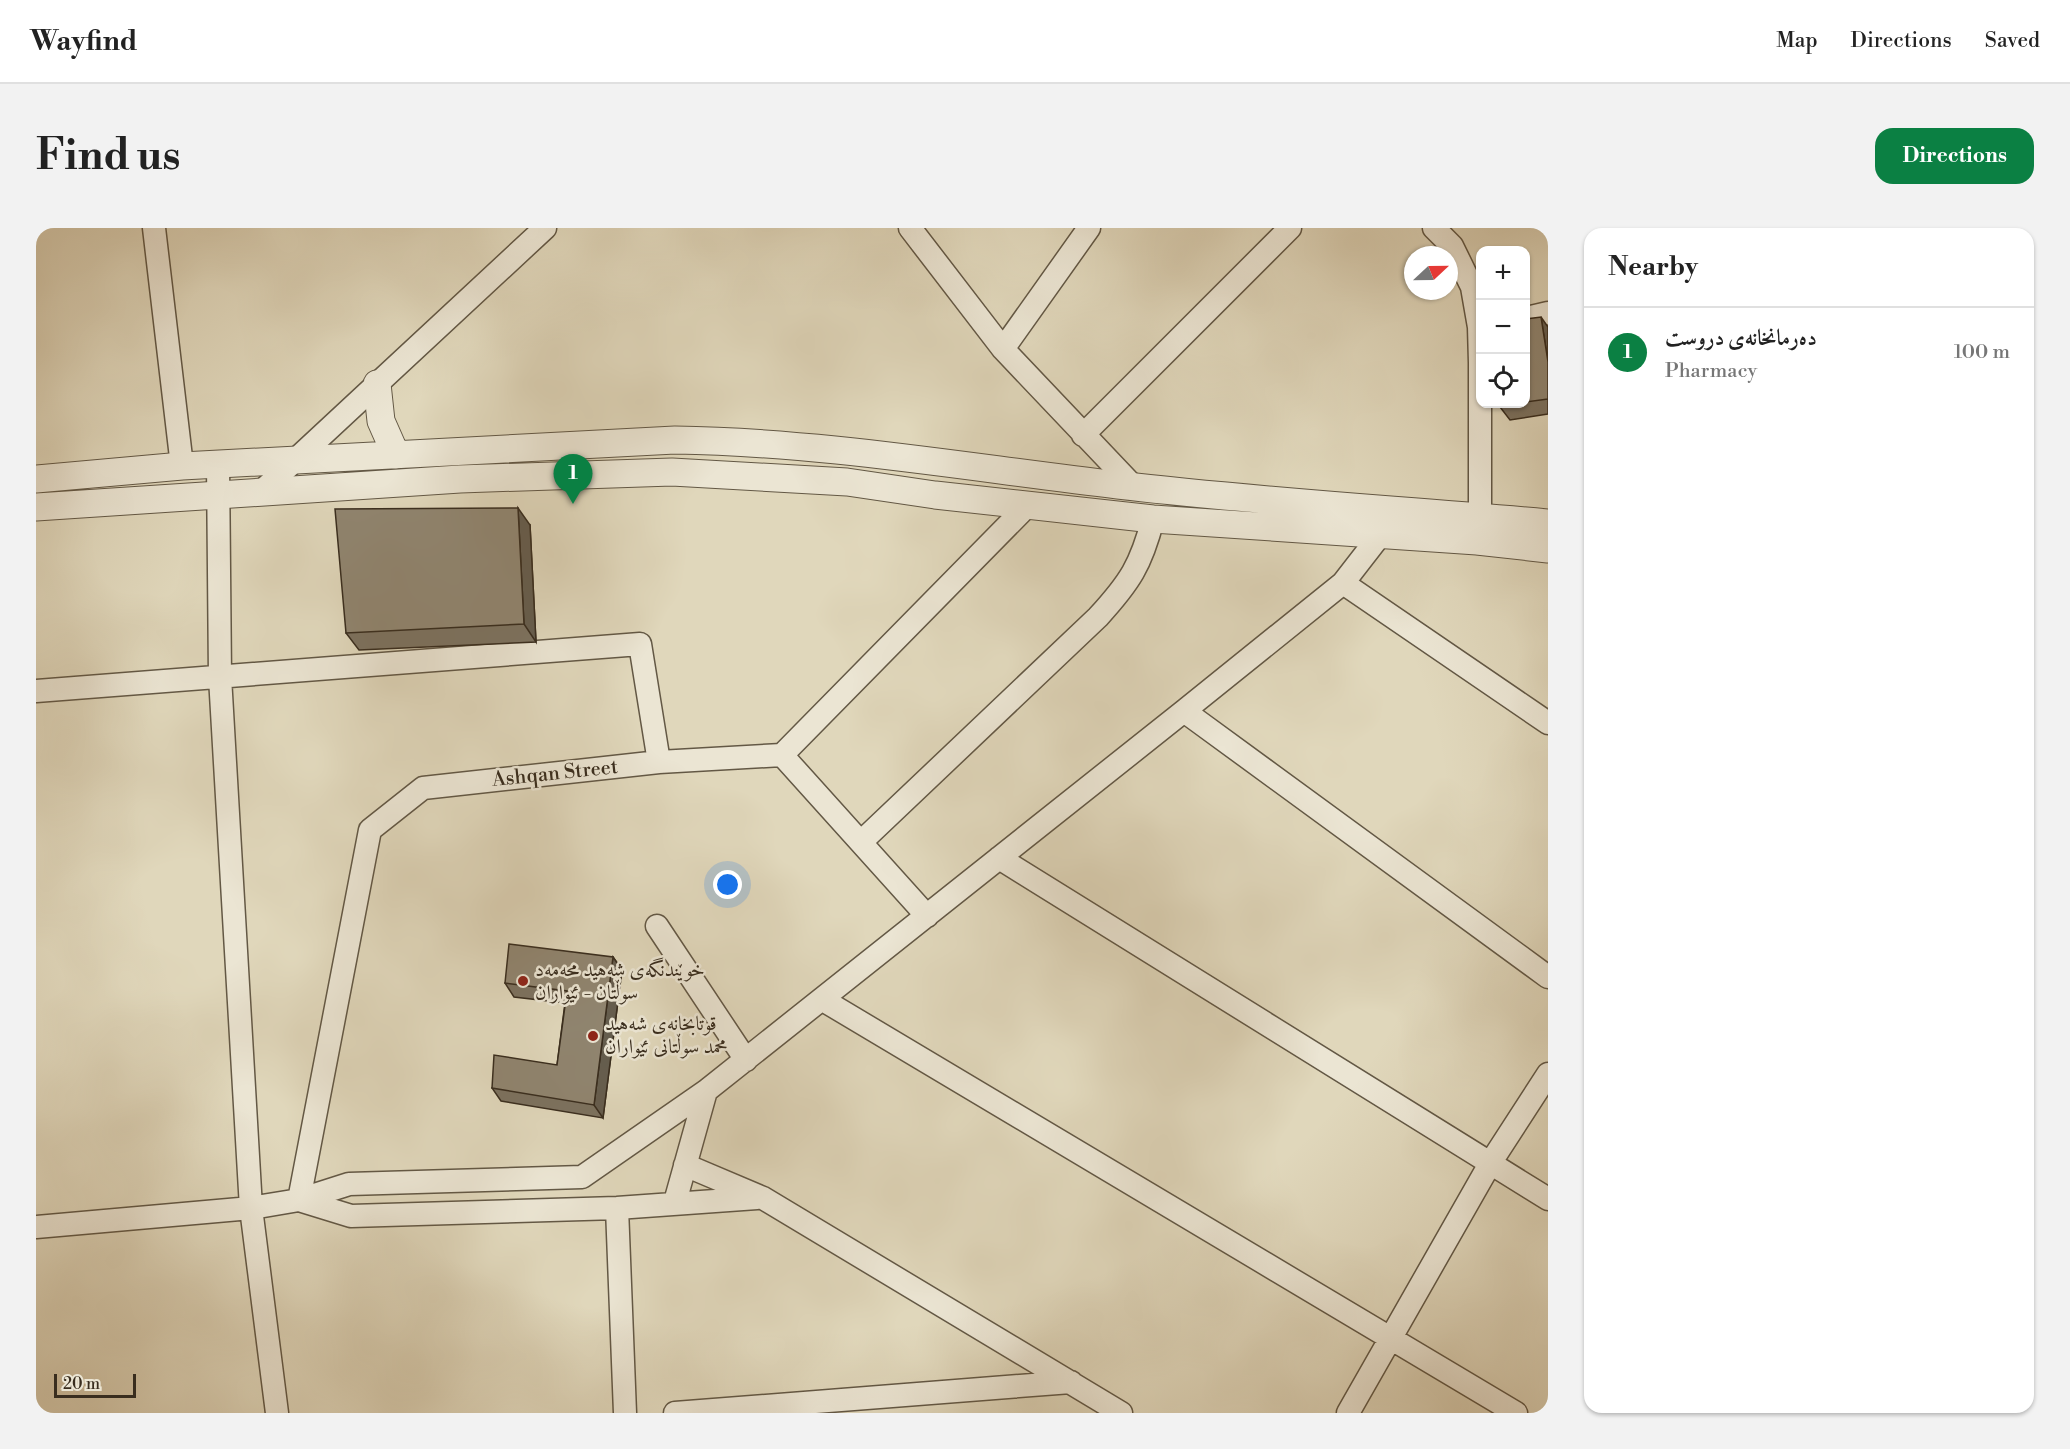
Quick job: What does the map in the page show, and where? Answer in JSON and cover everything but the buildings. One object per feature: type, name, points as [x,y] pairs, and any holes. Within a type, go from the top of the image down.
[{"type":"street","points":[[154,228],[182,466]]},
{"type":"street","points":[[262,491],[545,228]]},
{"type":"street","points":[[910,228],[1004,349],[1134,487]]},
{"type":"street","points":[[1004,349],[1089,228]]},
{"type":"street","points":[[1083,435],[1290,228]]},
{"type":"street","points":[[1434,228],[1455,237],[1472,287],[1476,307]]},
{"type":"street","points":[[1530,317],[1548,313]]},
{"type":"street","points":[[1480,354],[1480,517]]},
{"type":"street","points":[[377,384],[381,421],[396,455]]},
{"type":"street","points":[[36,479],[182,466],[675,440],[717,441],[816,448],[1134,487],[1381,522],[1548,549]]},
{"type":"street","points":[[218,464],[216,496],[220,677],[251,1208],[277,1413]]},
{"type":"street","points":[[36,507],[460,479],[672,472],[847,482],[935,495],[1153,519],[1381,522],[1480,517],[1548,523]]},
{"type":"street","points":[[927,916],[782,755],[1028,505]]},
{"type":"street","points":[[861,842],[1098,617],[1119,594],[1135,572],[1145,550],[1153,519]]},
{"type":"street","points":[[36,1227],[251,1208],[299,1200],[349,1184],[582,1177],[706,1091],[823,1000],[1343,583],[1381,522]]},
{"type":"street","points":[[1343,583],[1548,723]]},
{"type":"street","points":[[36,691],[640,644],[659,762]]},
{"type":"street","points":[[1184,711],[1548,976]]},
{"type":"street","name":"Ashqan Street","points":[[299,1200],[370,830],[423,788],[659,762],[782,755]]},
{"type":"street","points":[[999,858],[1548,1199]]},
{"type":"street","points":[[657,926],[746,1060]]},
{"type":"street","points":[[823,1000],[1516,1413]]},
{"type":"street","points":[[1348,1413],[1491,1162],[1548,1074]]},
{"type":"street","points":[[675,1202],[706,1091]]},
{"type":"street","points":[[685,1165],[763,1198],[1121,1413]]},
{"type":"street","points":[[299,1200],[351,1216],[617,1208],[675,1202],[763,1198]]},
{"type":"street","points":[[617,1208],[625,1413]]},
{"type":"street","points":[[675,1413],[1071,1382]]},
{"type":"place","name":"دەرمانخانەی دروست","points":[[573,504]]},
{"type":"place","name":"خوێندنگەی شەهید محەمەد سوڵتان - ئێواران","points":[[523,981]]},
{"type":"place","name":"قوتابخانەی شەهید محمد سوڵتانی ئێواران","points":[[593,1036]]}]
